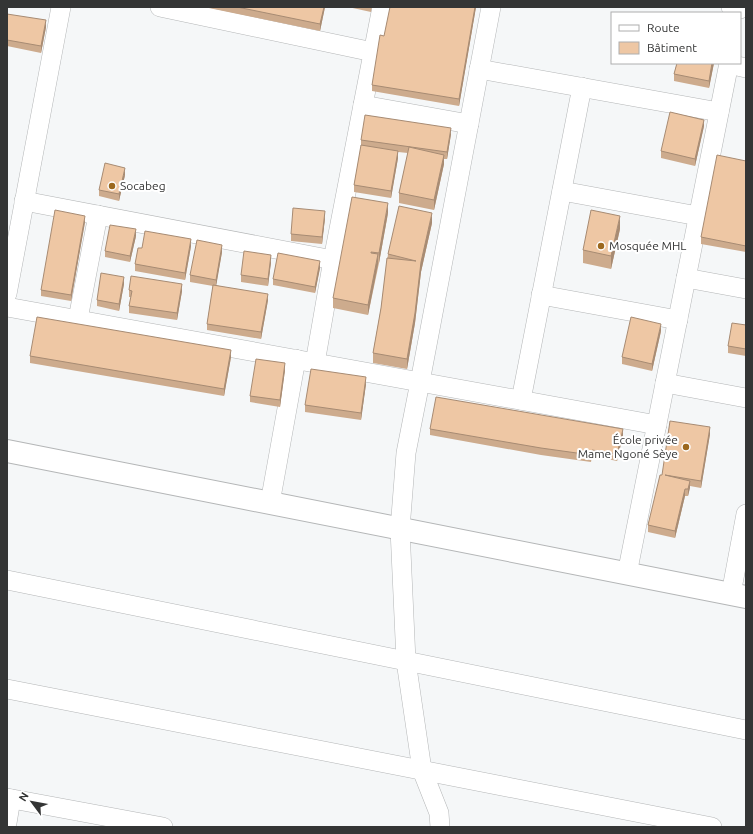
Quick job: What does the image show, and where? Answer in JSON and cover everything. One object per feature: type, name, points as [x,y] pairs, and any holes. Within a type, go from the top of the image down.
[{"type":"street","points":[[7,294],[61,7]]},
{"type":"street","points":[[160,7],[373,52]]},
{"type":"street","points":[[315,363],[333,260],[382,7]]},
{"type":"street","points":[[440,827],[439,813],[422,770],[406,661],[400,529],[406,453],[491,7]]},
{"type":"street","points":[[627,574],[719,112],[735,65]]},
{"type":"street","points":[[479,69],[719,112]]},
{"type":"street","points":[[521,400],[582,87]]},
{"type":"street","points":[[363,105],[469,124]]},
{"type":"street","points":[[562,191],[698,216]]},
{"type":"street","points":[[24,202],[333,260]]},
{"type":"street","points":[[78,319],[98,215]]},
{"type":"street","points":[[686,278],[746,290]]},
{"type":"street","points":[[541,295],[678,320]]},
{"type":"street","points":[[7,306],[657,425]]},
{"type":"street","points":[[270,503],[296,359]]},
{"type":"street","points":[[665,383],[746,398]]},
{"type":"street","points":[[7,451],[738,596],[746,514]]},
{"type":"street","points":[[7,580],[746,730]]},
{"type":"street","points":[[7,689],[712,827]]},
{"type":"street","points":[[7,823],[9,799],[163,827]]},
{"type":"building","points":[[237,7],[324,7],[320,24]]},
{"type":"building","points":[[390,7],[475,7],[459,99],[372,85],[380,35],[384,36]]},
{"type":"building","points":[[7,14],[46,20],[41,46],[7,40]]},
{"type":"building","points":[[677,64],[712,64],[709,81],[674,74]]},
{"type":"building","points":[[670,112],[704,120],[695,159],[661,151]]},
{"type":"building","points":[[365,115],[451,128],[447,152],[361,140]]},
{"type":"building","points":[[361,145],[398,151],[391,191],[354,185]]},
{"type":"building","points":[[409,147],[444,155],[434,200],[399,193]]},
{"type":"building","points":[[717,155],[746,161],[746,246],[701,237]]},
{"type":"building","name":"Socabeg","points":[[105,163],[125,168],[119,194],[99,190]]},
{"type":"building","points":[[352,197],[388,203],[379,253],[371,252],[378,254],[368,305],[333,298]]},
{"type":"building","points":[[399,206],[432,213],[421,262],[415,313],[407,359],[373,353],[381,308],[387,258],[416,261],[388,254]]},
{"type":"building","points":[[293,208],[325,211],[322,237],[291,234]]},
{"type":"building","points":[[55,210],[85,216],[71,295],[41,290]]},
{"type":"building","name":"Mosquée MHL","points":[[591,210],[620,216],[611,256],[583,250]]},
{"type":"building","points":[[110,225],[136,229],[130,256],[105,251]]},
{"type":"building","points":[[145,231],[191,239],[185,273],[135,264],[138,248],[142,248]]},
{"type":"building","points":[[197,240],[222,245],[216,280],[190,275]]},
{"type":"building","points":[[244,251],[271,255],[268,279],[241,275]]},
{"type":"building","points":[[278,253],[320,261],[315,287],[273,279]]},
{"type":"building","points":[[101,273],[124,277],[119,304],[97,300]]},
{"type":"building","points":[[131,276],[182,284],[177,313],[129,306],[132,291],[129,290]]},
{"type":"building","points":[[213,285],[268,294],[261,332],[207,324]]},
{"type":"building","points":[[37,317],[231,350],[224,389],[30,356]]},
{"type":"building","points":[[631,317],[661,324],[652,364],[622,357]]},
{"type":"building","points":[[732,323],[746,325],[746,349],[728,346]]},
{"type":"building","points":[[256,359],[285,363],[280,400],[250,396]]},
{"type":"building","points":[[311,369],[366,377],[361,413],[305,405]]},
{"type":"building","points":[[436,397],[623,429],[617,454],[592,450],[591,455],[430,429]]},
{"type":"building","points":[[670,421],[710,427],[701,481],[665,475],[690,481],[688,489],[685,489],[675,531],[648,525],[660,475],[662,475]]},
{"type":"place","name":"Socabeg","points":[[112,186]]},
{"type":"place","name":"Mosquée MHL","points":[[601,246]]},
{"type":"place","name":"École privée Mame Ngoné Sèye","points":[[686,447]]}]
